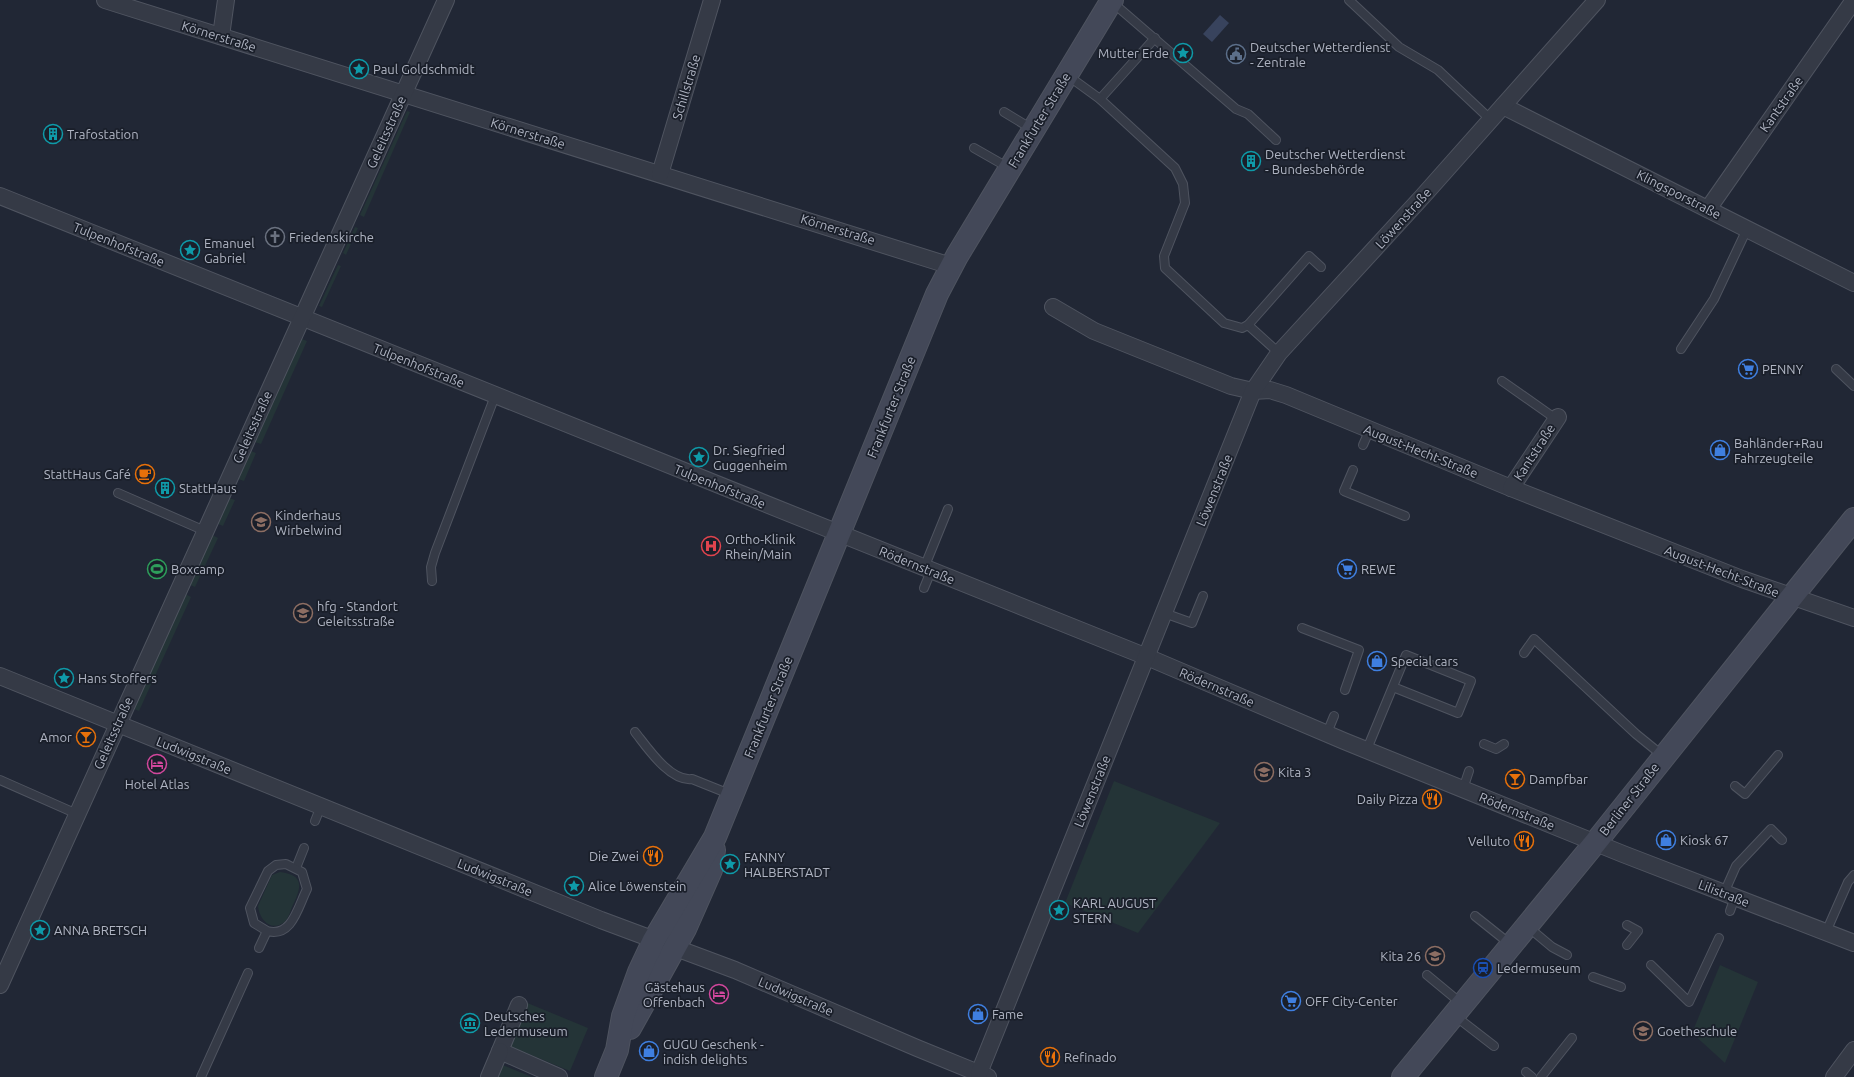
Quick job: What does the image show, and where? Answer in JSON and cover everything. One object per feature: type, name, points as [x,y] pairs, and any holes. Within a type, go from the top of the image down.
[{"type":"main road","name":"Frankfurter Straße","points":[[617,1050],[625,1011],[640,972],[654,940],[715,837],[937,294],[951,266],[1009,168],[1112,0]]},
{"type":"main road","name":"Berliner Straße","points":[[1403,1077],[1526,925],[1595,843],[1663,756],[1854,519]]},
{"type":"main road","name":"Frankfurter Straße","points":[[606,1077],[617,1050],[676,947],[711,870],[715,837]]},
{"type":"street","name":"Körnerstraße","points":[[105,0],[951,266]]},
{"type":"street","points":[[221,36],[226,0]]},
{"type":"street","name":"Geleitsstraße","points":[[0,985],[446,0]]},
{"type":"street","name":"Schillstraße","points":[[660,174],[712,0]]},
{"type":"street","name":"Löwenstraße","points":[[984,1075],[1164,613],[1253,391],[1279,353],[1491,120],[1596,0]]},
{"type":"street","name":"Kantstraße","points":[[1708,209],[1854,0]]},
{"type":"street","name":"Klingsporstraße","points":[[1503,106],[1854,283]]},
{"type":"street","name":"Tulpenhofstraße","points":[[0,196],[839,534]]},
{"type":"street","name":"August-Hecht-Straße","points":[[1053,307],[1094,331],[1231,386],[1253,391],[1270,390],[1278,392],[1511,488],[1791,597],[1854,618]]},
{"type":"street","name":"Kantstraße","points":[[1511,488],[1557,418]]},
{"type":"street","name":"Rödernstraße","points":[[839,534],[1147,658],[1595,843]]},
{"type":"street","name":"Ludwigstraße","points":[[0,676],[117,724],[318,814],[735,970],[984,1075]]},
{"type":"street","name":"Lilistraße","points":[[1595,843],[1730,900],[1826,932],[1854,943]]},
{"type":"street","points":[[489,1077],[519,1005]]},
{"type":"street","points":[[1834,1077],[1854,1050]]},
{"type":"street","points":[[500,1052],[559,1077]]},
{"type":"lane","points":[[1112,0],[1236,109],[1248,114],[1276,140]]},
{"type":"lane","points":[[1349,0],[1399,47],[1438,70],[1491,120]]},
{"type":"lane","points":[[1100,99],[1155,38]]},
{"type":"lane","points":[[1067,75],[1100,99],[1175,168],[1181,178],[1185,191],[1185,202],[1164,256],[1164,264],[1168,272],[1224,323],[1242,328],[1248,325],[1309,256],[1321,267]]},
{"type":"lane","points":[[1004,112],[1033,130]]},
{"type":"lane","points":[[974,148],[1009,168]]},
{"type":"lane","points":[[1681,349],[1714,299],[1747,229]]},
{"type":"lane","points":[[1248,325],[1279,353]]},
{"type":"lane","points":[[1836,369],[1854,386]]},
{"type":"lane","points":[[1502,381],[1557,418]]},
{"type":"lane","points":[[432,581],[431,567],[435,553],[496,396]]},
{"type":"lane","points":[[1363,445],[1370,429]]},
{"type":"lane","points":[[1353,470],[1344,491],[1405,516]]},
{"type":"lane","points":[[118,493],[205,531]]},
{"type":"lane","points":[[924,588],[928,570],[948,509]]},
{"type":"lane","points":[[1164,613],[1192,623],[1203,596]]},
{"type":"lane","points":[[1302,628],[1359,650],[1345,690]]},
{"type":"lane","points":[[1524,653],[1534,639],[1636,734],[1663,756]]},
{"type":"lane","points":[[1367,749],[1406,655],[1470,681],[1458,713],[1393,687]]},
{"type":"lane","points":[[1327,733],[1334,716]]},
{"type":"lane","points":[[634,732],[660,763],[673,774],[687,779],[692,778],[732,795]]},
{"type":"lane","points":[[1484,744],[1496,749],[1504,744]]},
{"type":"lane","points":[[1735,786],[1745,794],[1778,755]]},
{"type":"lane","points":[[1463,788],[1469,771]]},
{"type":"lane","points":[[0,780],[77,814]]},
{"type":"lane","points":[[1730,900],[1736,866],[1771,829],[1782,840]]},
{"type":"lane","points":[[296,868],[304,848]]},
{"type":"lane","points":[[286,864],[302,872],[307,889],[289,927],[281,932],[274,933],[267,931],[254,923],[250,908],[268,871],[276,865],[286,864]]},
{"type":"lane","points":[[1826,932],[1854,875]]},
{"type":"lane","points":[[1475,916],[1511,945]]},
{"type":"lane","points":[[1526,925],[1552,947],[1567,955]]},
{"type":"lane","points":[[1627,925],[1638,931],[1627,945]]},
{"type":"lane","points":[[259,948],[267,931]]},
{"type":"lane","points":[[1651,965],[1689,1002],[1720,938]]},
{"type":"lane","points":[[201,1077],[248,973]]},
{"type":"lane","points":[[1427,975],[1458,1010],[1494,1046]]},
{"type":"lane","points":[[1593,977],[1620,987]]},
{"type":"lane","points":[[1541,1077],[1572,1038]]},
{"type":"shaded area","points":[[407,111],[410,112],[364,217],[360,215]]},
{"type":"shaded area","points":[[355,227],[358,228],[346,255],[343,253]]},
{"type":"shaded area","points":[[338,265],[341,266],[322,307],[319,306]]},
{"type":"shaded area","points":[[302,339],[307,341],[261,444],[255,442]]},
{"type":"shaded area","points":[[251,451],[256,453],[244,481],[238,479]]},
{"type":"shaded area","points":[[229,498],[235,500],[223,526],[218,524]]},
{"type":"shaded area","points":[[212,535],[218,538],[195,587],[190,585]]},
{"type":"shaded area","points":[[185,594],[191,597],[139,711],[134,709]]},
{"type":"shaded area","points":[[1114,781],[1220,823],[1138,933],[1065,903]]},
{"type":"shaded area","points":[[280,872],[294,876],[298,880],[299,889],[289,916],[283,923],[274,926],[270,925],[263,919],[260,915],[258,906],[272,875]]},
{"type":"shaded area","points":[[1720,965],[1758,982],[1725,1063],[1692,1033]]},
{"type":"shaded area","points":[[525,1002],[588,1028],[570,1071],[507,1045]]},
{"type":"shaded area","points":[[500,1064],[532,1077],[495,1077]]},
{"type":"water","points":[[1220,15],[1229,23],[1212,42],[1203,34]]},
{"type":"place","name":"Mutter Erde","points":[[1183,53]]},
{"type":"place","name":"Deutscher Wetterdienst - Zentrale","points":[[1236,54]]},
{"type":"place","name":"Paul Goldschmidt","points":[[359,69]]},
{"type":"place","name":"Trafostation","points":[[53,134]]},
{"type":"place","name":"Deutscher Wetterdienst - Bundesbehörde","points":[[1251,161]]},
{"type":"place","name":"Friedenskirche","points":[[275,237]]},
{"type":"place","name":"Emanuel Gabriel","points":[[190,250]]},
{"type":"place","name":"PENNY","points":[[1748,369]]},
{"type":"place","name":"Bahländer+Rau Fahrzeugteile","points":[[1720,450]]},
{"type":"place","name":"Dr. Siegfried Guggenheim","points":[[699,457]]},
{"type":"place","name":"StattHaus Café","points":[[145,474]]},
{"type":"place","name":"StattHaus","points":[[165,488]]},
{"type":"place","name":"Kinderhaus Wirbelwind","points":[[261,522]]},
{"type":"place","name":"Ortho-Klinik Rhein/Main","points":[[711,546]]},
{"type":"place","name":"Boxcamp","points":[[157,569]]},
{"type":"place","name":"REWE","points":[[1347,569]]},
{"type":"place","name":"hfg - Standort Geleitsstraße","points":[[303,613]]},
{"type":"place","name":"Special cars","points":[[1377,661]]},
{"type":"place","name":"Hans Stoffers","points":[[64,678]]},
{"type":"place","name":"Amor","points":[[86,737]]},
{"type":"place","name":"Hotel Atlas","points":[[157,764]]},
{"type":"place","name":"Kita 3","points":[[1264,772]]},
{"type":"place","name":"Dampfbar","points":[[1515,779]]},
{"type":"place","name":"Daily Pizza","points":[[1432,799]]},
{"type":"place","name":"Kiosk 67","points":[[1666,840]]},
{"type":"place","name":"Velluto","points":[[1524,841]]},
{"type":"place","name":"Die Zwei","points":[[653,856]]},
{"type":"place","name":"FANNY HALBERSTADT","points":[[730,864]]},
{"type":"place","name":"Alice Löwenstein","points":[[574,886]]},
{"type":"place","name":"KARL AUGUST STERN","points":[[1059,910]]},
{"type":"place","name":"ANNA BRETSCH","points":[[40,930]]},
{"type":"place","name":"Kita 26","points":[[1435,956]]},
{"type":"place","name":"Ledermuseum","points":[[1483,968]]},
{"type":"place","name":"Gästehaus Offenbach","points":[[719,994]]},
{"type":"place","name":"OFF City-Center","points":[[1291,1001]]},
{"type":"place","name":"Fame","points":[[978,1014]]},
{"type":"place","name":"Deutsches Ledermuseum","points":[[470,1023]]},
{"type":"place","name":"Goetheschule","points":[[1643,1031]]},
{"type":"place","name":"GUGU Geschenk - indish delights","points":[[649,1051]]},
{"type":"place","name":"Refinado","points":[[1050,1057]]}]
